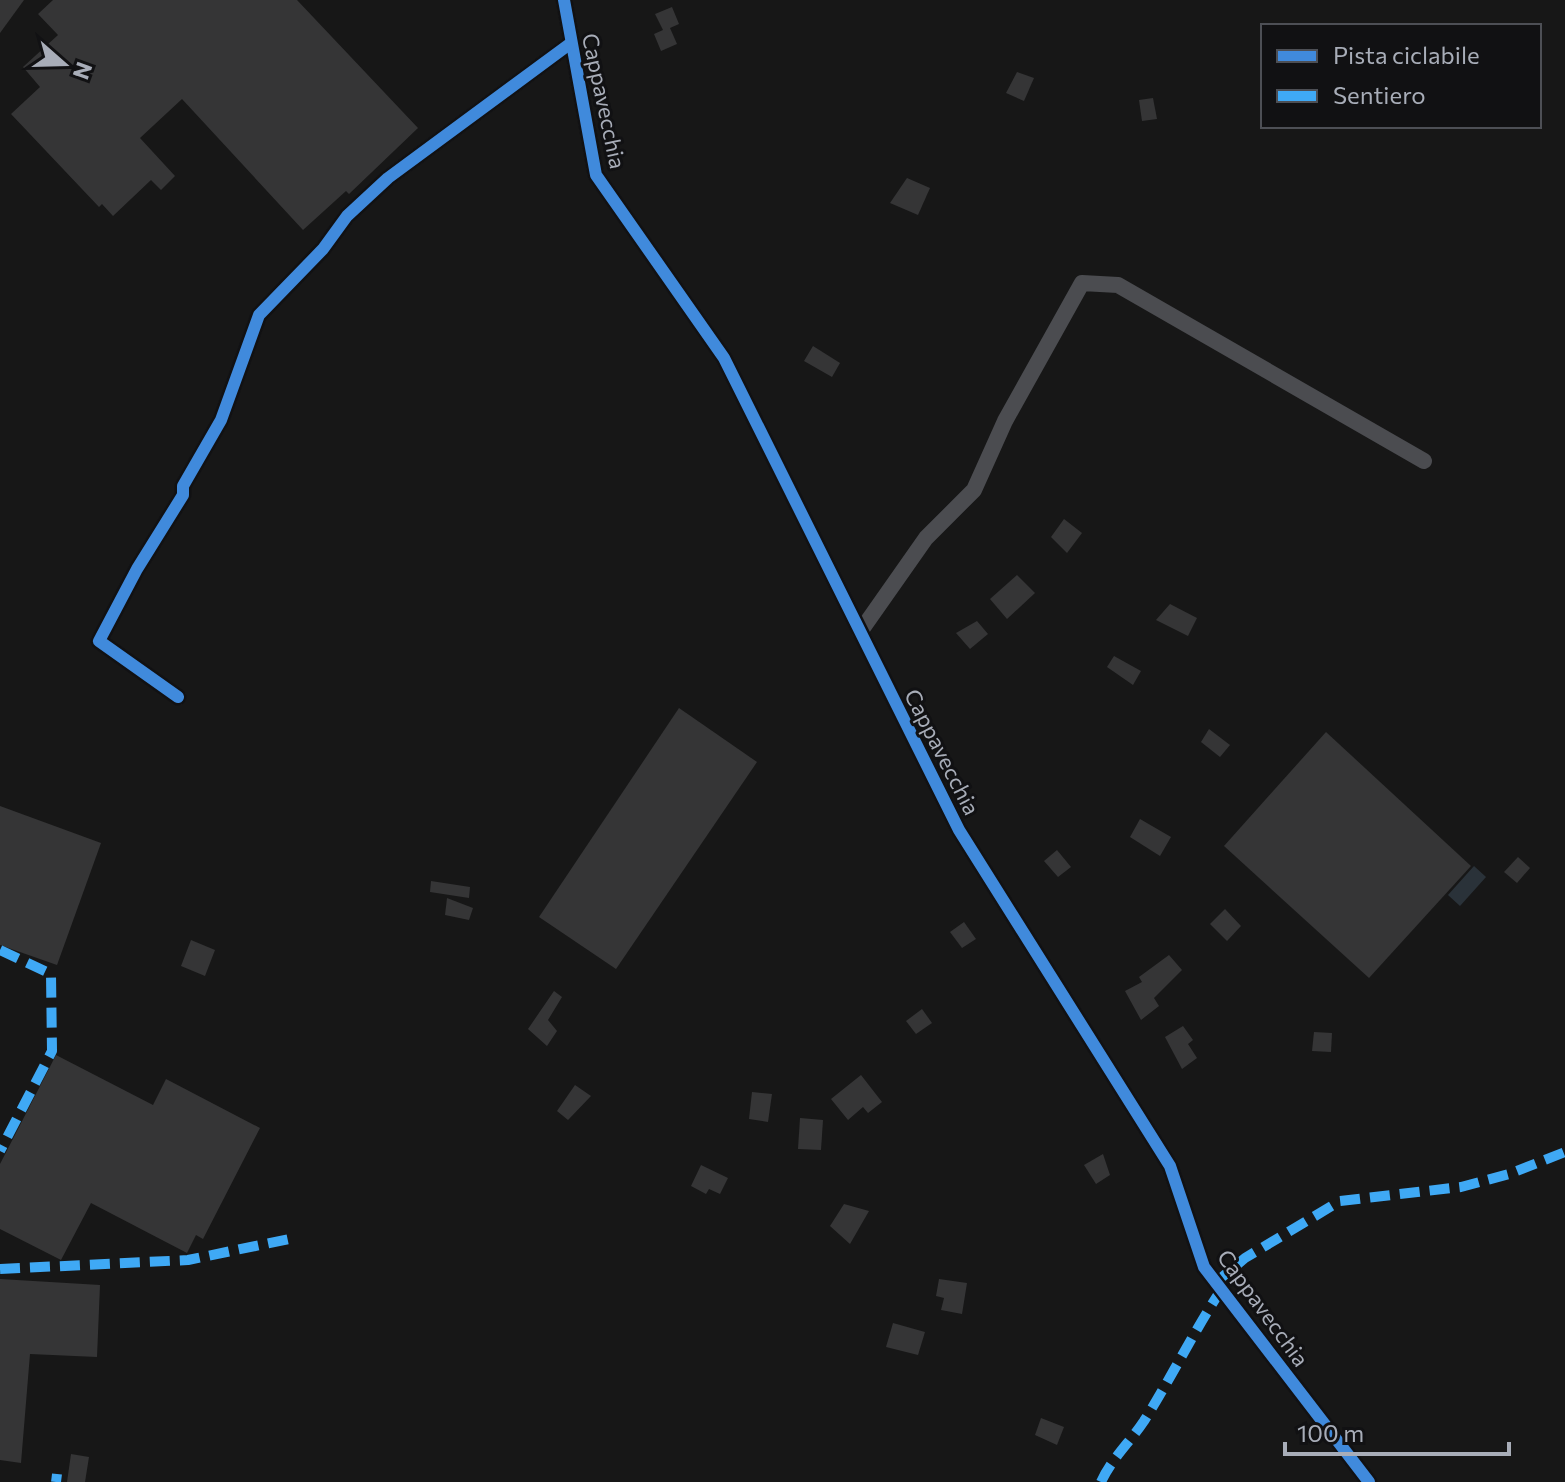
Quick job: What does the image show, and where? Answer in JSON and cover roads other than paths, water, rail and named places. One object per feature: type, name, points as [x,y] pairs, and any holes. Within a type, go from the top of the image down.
[{"type":"street","name":"Cappavecchia","points":[[564,0],[596,175],[724,358],[959,830],[1170,1166],[1204,1267],[1369,1482]]},
{"type":"street","points":[[178,697],[99,641],[137,569],[183,495],[183,486],[221,420],[259,315],[323,249],[347,216],[388,178],[571,43]]},
{"type":"street","points":[[860,632],[926,538],[974,490],[1005,421],[1082,283],[1118,285],[1424,461]]}]
